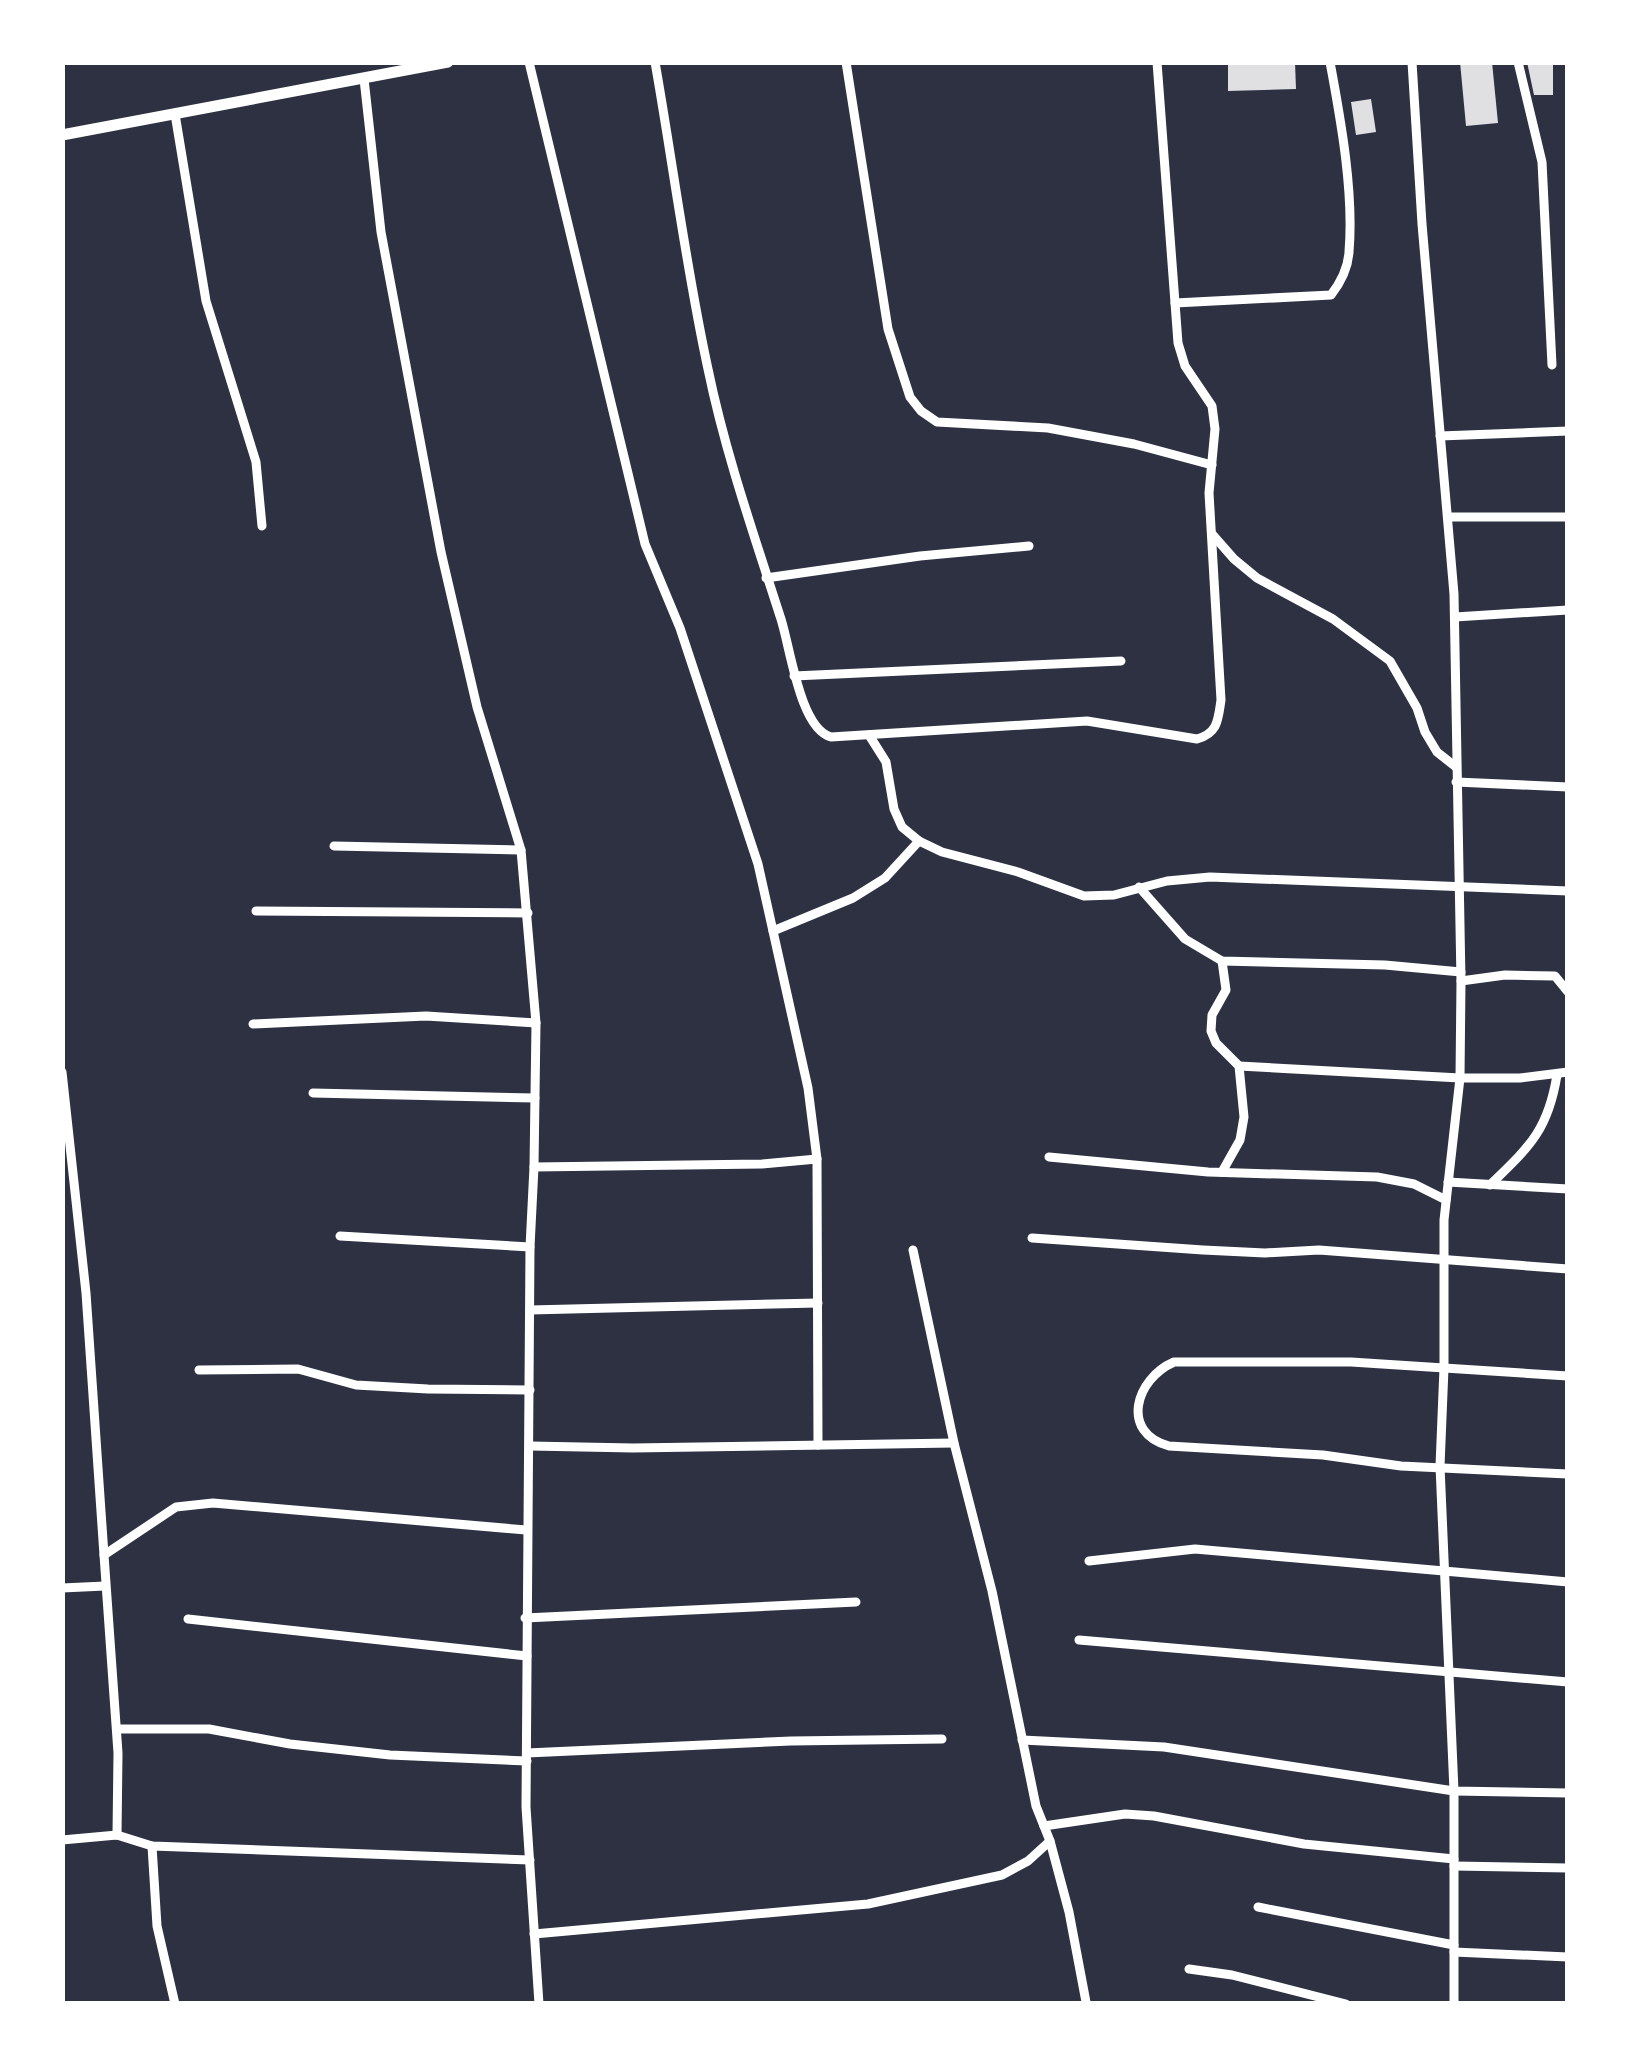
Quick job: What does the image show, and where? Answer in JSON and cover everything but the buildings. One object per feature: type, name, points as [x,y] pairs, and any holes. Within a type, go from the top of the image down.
[{"type":"street","points":[[62,135],[448,62]]},
{"type":"street","points":[[528,62],[646,544],[680,628],[758,864],[808,1088],[817,1159],[818,1445]]},
{"type":"street","points":[[656,62],[708,370],[766,578],[782,620],[794,676],[822,734],[831,737],[1087,721],[1197,739],[1209,736],[1218,726],[1221,700],[1208,492],[1215,428],[1212,406],[1185,366],[1178,343],[1156,62]]},
{"type":"street","points":[[846,62],[888,329],[910,397],[921,411],[937,422],[1048,428],[1134,444],[1212,465]]},
{"type":"street","points":[[1175,303],[1331,295],[1342,281],[1349,253],[1347,198],[1340,113],[1330,62]]},
{"type":"street","points":[[1412,62],[1454,617],[1460,1078],[1446,1200],[1440,1466],[1454,1791],[1454,2004]]},
{"type":"street","points":[[1518,62],[1542,162],[1552,365]]},
{"type":"street","points":[[364,79],[389,283],[441,552],[477,707],[520,850],[528,914],[536,1023],[526,1530],[526,1757],[539,2004]]},
{"type":"street","points":[[175,114],[206,301],[256,462],[262,526]]},
{"type":"street","points":[[1440,436],[1568,431]]},
{"type":"street","points":[[1448,517],[1568,517]]},
{"type":"street","points":[[1211,532],[1257,578],[1333,618],[1390,662],[1417,708],[1436,752],[1456,767]]},
{"type":"street","points":[[766,578],[920,556],[1029,546]]},
{"type":"street","points":[[1454,617],[1568,610]]},
{"type":"street","points":[[794,676],[1121,661]]},
{"type":"street","points":[[869,735],[886,762],[894,809],[902,827],[919,841],[942,852],[1018,872],[1084,896],[1114,895],[1167,880],[1210,876],[1568,891]]},
{"type":"street","points":[[1456,782],[1568,786]]},
{"type":"street","points":[[773,931],[854,898],[885,878],[919,841]]},
{"type":"street","points":[[334,846],[520,850]]},
{"type":"street","points":[[1139,887],[1185,939],[1222,962],[1385,965],[1461,976],[1555,976],[1568,992]]},
{"type":"street","points":[[256,910],[528,914]]},
{"type":"street","points":[[1222,962],[1226,990],[1212,1015],[1210,1031],[1216,1043],[1239,1066],[1244,1116],[1240,1140],[1222,1172]]},
{"type":"street","points":[[253,1024],[426,1016],[536,1023]]},
{"type":"street","points":[[1239,1066],[1460,1078],[1562,1073],[1542,1130],[1490,1184]]},
{"type":"street","points":[[62,1072],[86,1293],[117,1729],[116,1835]]},
{"type":"street","points":[[313,1093],[535,1098]]},
{"type":"street","points":[[1049,1157],[1222,1172],[1377,1176],[1414,1184],[1446,1200]]},
{"type":"street","points":[[534,1167],[762,1164],[817,1159]]},
{"type":"street","points":[[1448,1182],[1568,1189]]},
{"type":"street","points":[[340,1236],[530,1246]]},
{"type":"street","points":[[1032,1238],[1203,1250],[1319,1250],[1568,1270]]},
{"type":"street","points":[[912,1250],[954,1443],[992,1590],[1036,1806],[1069,1912],[1088,2003],[1074,2004]]},
{"type":"street","points":[[530,1310],[818,1304]]},
{"type":"street","points":[[1568,1376],[1248,1360],[1174,1362],[1159,1368],[1138,1399],[1138,1416],[1147,1432],[1156,1442],[1170,1446],[1323,1455],[1401,1466],[1568,1474]]},
{"type":"street","points":[[199,1370],[298,1370],[356,1384],[428,1390],[530,1390]]},
{"type":"street","points":[[530,1446],[954,1443]]},
{"type":"street","points":[[104,1554],[176,1507],[213,1503],[526,1530]]},
{"type":"street","points":[[1089,1561],[1195,1549],[1568,1582]]},
{"type":"street","points":[[62,1588],[105,1586]]},
{"type":"street","points":[[525,1618],[856,1602]]},
{"type":"street","points":[[188,1619],[527,1656]]},
{"type":"street","points":[[1080,1640],[1568,1682]]},
{"type":"street","points":[[117,1729],[209,1729],[290,1744],[390,1755],[526,1757],[790,1741],[942,1739]]},
{"type":"street","points":[[1022,1740],[1164,1747],[1454,1791],[1568,1793]]},
{"type":"street","points":[[1044,1826],[1125,1814],[1154,1816],[1304,1844],[1454,1863],[1568,1868]]},
{"type":"street","points":[[62,1840],[116,1835],[152,1846],[530,1860]]},
{"type":"street","points":[[534,1934],[868,1904],[1002,1875],[1028,1861],[1050,1841]]},
{"type":"street","points":[[152,1846],[157,1926],[175,2004]]},
{"type":"street","points":[[1258,1907],[1454,1949],[1568,1957]]},
{"type":"street","points":[[1189,1969],[1232,1975],[1346,2004]]}]
